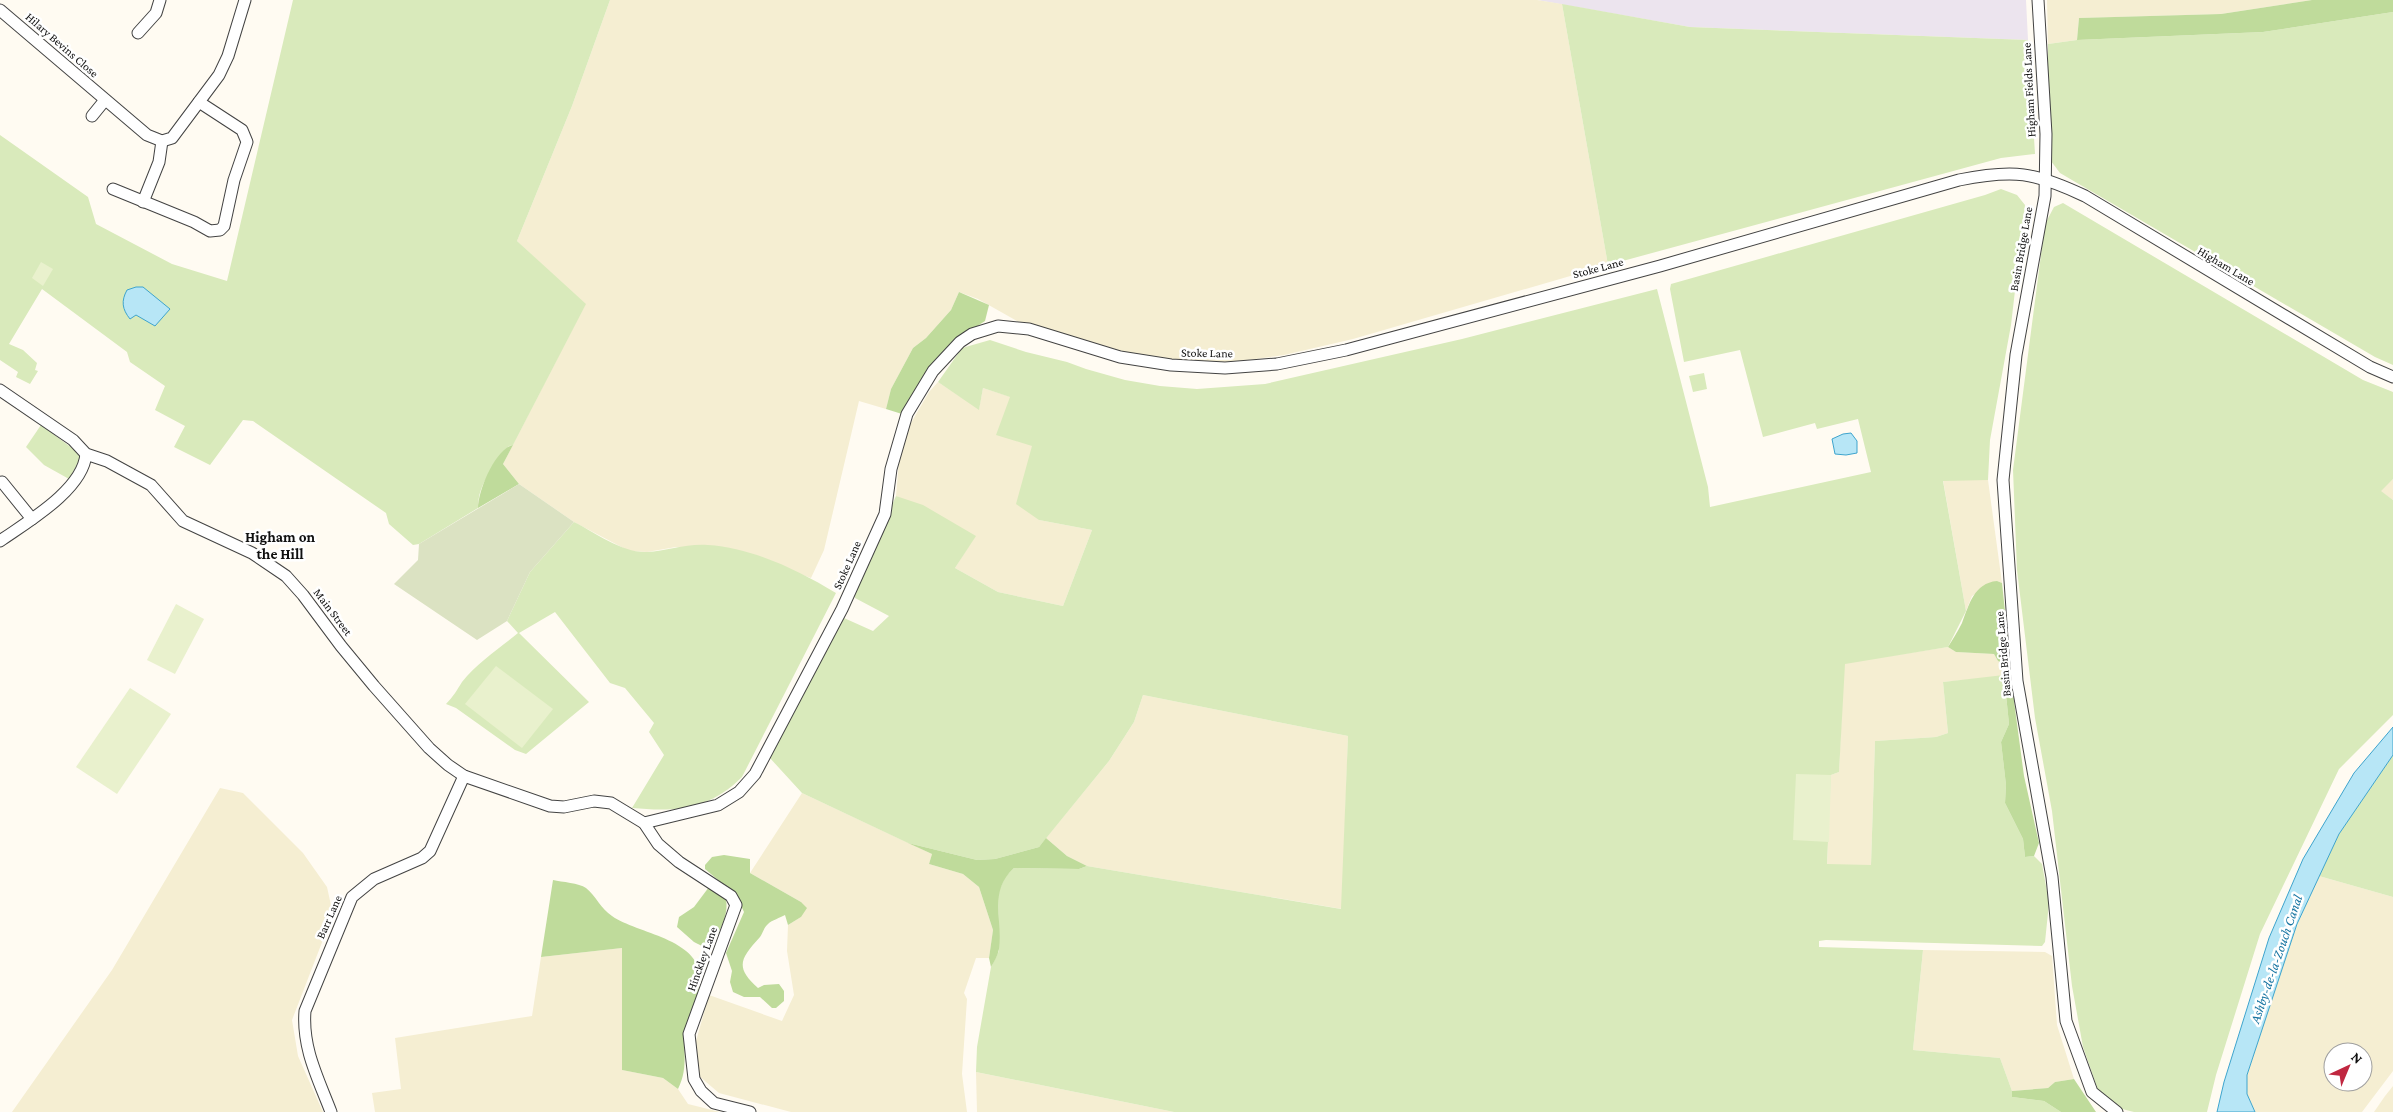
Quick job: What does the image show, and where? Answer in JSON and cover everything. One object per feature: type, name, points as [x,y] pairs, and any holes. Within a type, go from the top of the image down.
[{"type":"street","points":[[138,33],[156,13],[160,0]]},
{"type":"street","points":[[143,202],[159,162],[162,141],[172,138],[219,75],[228,56],[245,0]]},
{"type":"street","name":"Higham Fields Lane","points":[[2038,0],[2046,134],[2045,178]]},
{"type":"street","name":"Hilary Bevins Close","points":[[0,10],[147,135],[162,141]]},
{"type":"street","points":[[92,116],[105,100]]},
{"type":"street","points":[[113,189],[194,222],[210,231],[220,230],[224,226],[236,173],[247,142],[246,135],[242,130],[199,102]]},
{"type":"street","name":"Stoke Lane","points":[[644,822],[718,806],[739,792],[755,774],[842,609],[885,514],[891,469],[908,414],[933,371],[960,342],[972,334],[998,326],[1029,329],[1120,357],[1171,365],[1225,368],[1277,364],[1346,350],[1650,268],[1959,180],[2013,172],[2045,178]]},
{"type":"street","name":"Higham Lane","points":[[2045,178],[2085,196],[2370,367],[2393,377]]},
{"type":"street","name":"Basin Bridge Lane","points":[[2045,178],[2045,196],[2016,355],[2003,480],[2017,681],[2052,877],[2066,1021],[2092,1092],[2112,1109]]},
{"type":"street","name":"Main Street","points":[[0,390],[73,440],[86,454],[107,461],[157,490],[183,521],[252,553],[286,576],[374,686],[429,748],[464,776],[550,806],[564,807],[594,801],[611,803],[644,822]]},
{"type":"street","points":[[0,541],[50,506],[70,484],[82,466],[86,454]]},
{"type":"street","points":[[2,482],[32,519]]},
{"type":"street","name":"Barr Lane","points":[[331,1112],[306,1046],[303,1031],[305,1011],[352,897],[374,879],[422,858],[430,851],[464,776]]},
{"type":"street","name":"Hinckley Lane","points":[[644,822],[658,844],[679,862],[731,896],[736,905],[689,1034],[694,1079],[701,1091],[714,1103],[750,1112]]},
{"type":"shaded area","points":[[610,0],[1537,0],[1562,4],[1608,265],[1353,339],[1284,355],[1233,362],[1185,362],[1129,353],[1017,321],[978,299],[959,292],[951,310],[926,338],[913,348],[891,389],[886,409],[859,401],[824,550],[811,578],[797,573],[676,547],[647,552],[629,551],[574,522],[519,484],[503,464],[585,305],[517,241],[572,106]]},
{"type":"shaded area","points":[[1537,0],[2026,0],[2028,40],[1690,27]]},
{"type":"shaded area","points":[[2047,0],[2312,0],[2221,14],[2079,18],[2077,40],[2048,44]]},
{"type":"shaded area","points":[[938,382],[979,409],[983,388],[1011,397],[1032,446],[1039,520],[1092,530],[1063,606],[998,592],[955,568],[975,536],[896,496],[899,461],[908,428],[929,392]]},
{"type":"shaded area","points":[[2393,479],[2393,500],[2380,491]]},
{"type":"shaded area","points":[[1943,480],[1988,480],[2002,583],[1997,581],[1972,596],[1966,611]]},
{"type":"shaded area","points":[[1948,647],[1956,652],[1994,654],[1998,661],[2007,666],[2008,676],[1943,682],[1948,733],[1936,737],[1875,741],[1871,865],[1827,865],[1831,775],[1839,772],[1844,663]]},
{"type":"shaded area","points":[[1143,695],[1348,736],[1342,909],[1087,866],[1067,856],[1046,838],[1109,761],[1134,722]]},
{"type":"shaded area","points":[[220,788],[243,793],[303,853],[327,887],[332,910],[326,932],[292,1020],[298,1056],[323,1112],[12,1112],[112,970]]},
{"type":"shaded area","points":[[802,793],[932,854],[929,864],[963,874],[979,887],[993,930],[989,958],[976,958],[964,993],[967,999],[962,1074],[967,1112],[791,1112],[719,1093],[699,1076],[696,1041],[709,995],[782,1021],[794,995],[787,951],[788,925],[801,917],[801,902],[750,873]]},
{"type":"shaded area","points":[[2319,876],[2393,897],[2393,1071],[2362,1112],[2255,1112],[2247,1094],[2247,1075],[2292,936]]},
{"type":"shaded area","points":[[622,948],[622,1070],[663,1078],[678,1089],[688,1104],[720,1112],[375,1112],[372,1093],[401,1089],[395,1038],[532,1016],[541,957]]},
{"type":"shaded area","points":[[1923,950],[2045,952],[2052,956],[2057,1025],[2074,1079],[2055,1082],[2048,1088],[2012,1091],[2000,1058],[1913,1050]]},
{"type":"shaded area","points":[[976,1072],[1174,1112],[977,1112]]},
{"type":"shaded area","points":[[2393,1086],[2393,1112],[2374,1112],[2385,1096]]},
{"type":"green space","points":[[293,0],[610,0],[572,106],[517,241],[586,304],[513,445],[509,446],[484,482],[478,508],[419,544],[413,545],[389,524],[386,513],[253,421],[243,420],[210,465],[174,447],[185,426],[155,410],[165,386],[130,362],[127,352],[42,289],[9,344],[23,350],[37,363],[35,370],[38,371],[30,384],[16,377],[18,372],[0,360],[0,135],[88,197],[96,224],[172,264],[227,281]]},
{"type":"green space","points":[[2312,0],[2393,0],[2393,12],[2263,32],[2077,40],[2079,18],[2221,14]]},
{"type":"green space","points":[[1562,4],[1690,27],[2028,40],[2035,154],[2001,158],[1608,265]]},
{"type":"green space","points":[[2393,12],[2393,365],[2375,357],[2060,173],[2051,161],[2048,144],[2048,44],[2077,40],[2263,32]]},
{"type":"green space","points":[[2001,189],[2017,195],[2025,205],[2011,325],[1990,440],[1988,480],[1943,481],[1966,611],[1948,647],[1845,664],[1839,772],[1831,775],[1827,864],[1871,865],[1875,741],[1936,737],[1948,733],[1943,682],[2004,675],[2009,724],[2001,742],[2006,785],[2005,803],[2023,839],[2025,857],[2034,856],[2042,864],[2049,903],[2045,942],[2042,946],[1826,940],[1819,941],[1819,947],[1923,950],[1913,1050],[2000,1058],[2012,1091],[2012,1097],[2044,1101],[2061,1112],[1174,1112],[976,1072],[977,1047],[991,967],[999,951],[998,893],[1005,877],[1014,868],[1079,869],[1087,866],[1341,909],[1348,736],[1143,695],[1134,722],[1109,761],[1039,847],[995,859],[977,860],[908,843],[802,793],[769,757],[844,618],[873,631],[889,616],[855,598],[854,591],[896,496],[923,505],[976,536],[955,568],[998,592],[1063,606],[1092,530],[1039,520],[1016,504],[1032,446],[996,435],[1010,397],[983,388],[979,410],[938,382],[962,348],[990,340],[1125,380],[1160,386],[1197,389],[1265,384],[1462,339],[1657,289],[1708,487],[1710,507],[1871,472],[1858,419],[1817,429],[1815,423],[1763,437],[1740,350],[1684,362],[1670,289],[1671,284]]},
{"type":"green space","points":[[2063,203],[2363,380],[2393,392],[2393,479],[2381,491],[2393,500],[2393,715],[2339,769],[2260,934],[2216,1075],[2207,1112],[2134,1112],[2122,1109],[2110,1102],[2098,1090],[2083,1047],[2072,986],[2052,811],[2035,718],[2017,570],[2013,470],[2045,224],[2054,207]]},
{"type":"green space","points":[[41,262],[53,269],[43,286],[32,278]]},
{"type":"green space","points":[[959,292],[989,305],[985,321],[953,342],[926,372],[902,414],[886,409],[891,389],[913,348],[926,338],[951,310]]},
{"type":"green space","points":[[1704,373],[1707,389],[1693,392],[1689,376]]},
{"type":"green space","points":[[41,425],[80,454],[80,459],[69,479],[44,465],[26,447]]},
{"type":"green space","points":[[513,445],[503,464],[519,484],[478,508],[484,482],[494,462],[506,448]]},
{"type":"green space","points":[[519,484],[574,522],[530,572],[507,621],[477,640],[394,584],[418,560],[419,544]]},
{"type":"green space","points":[[574,522],[619,546],[638,551],[647,552],[685,546],[708,545],[758,555],[791,568],[836,593],[742,777],[717,796],[704,802],[677,809],[632,808],[664,755],[649,732],[654,723],[625,688],[610,683],[555,612],[519,633],[589,702],[526,754],[515,750],[456,708],[446,704],[475,668],[518,633],[507,621],[530,572]]},
{"type":"green space","points":[[1997,581],[2002,583],[2010,659],[2007,666],[1998,661],[1994,654],[1956,652],[1948,647],[1978,590],[1989,583]]},
{"type":"green space","points":[[176,604],[204,619],[175,674],[147,660]]},
{"type":"green space","points":[[496,666],[553,709],[522,748],[465,704]]},
{"type":"green space","points":[[2004,675],[2011,679],[2024,776],[2039,843],[2034,856],[2025,857],[2023,839],[2005,803],[2006,785],[2001,742],[2009,724]]},
{"type":"green space","points":[[130,688],[171,714],[117,794],[76,767]]},
{"type":"green space","points":[[2393,755],[2393,897],[2319,876],[2339,834]]},
{"type":"green space","points":[[1796,774],[1831,775],[1829,842],[1793,840]]},
{"type":"green space","points":[[1046,838],[1067,856],[1087,866],[1079,869],[1014,868],[1001,886],[998,906],[999,949],[991,967],[989,958],[993,930],[979,887],[963,874],[929,864],[932,854],[908,843],[977,860],[995,859],[1039,847]]},
{"type":"green space","points":[[724,855],[750,859],[750,873],[801,902],[807,908],[801,917],[788,925],[785,915],[768,924],[748,951],[743,962],[743,968],[750,981],[758,988],[764,985],[779,984],[784,991],[784,1001],[776,1008],[772,1008],[760,997],[744,997],[733,992],[730,982],[732,971],[726,953],[744,912],[736,895],[705,869],[705,865],[712,857]]},
{"type":"green space","points":[[553,880],[583,886],[612,916],[683,948],[693,958],[699,970],[699,986],[687,1023],[684,1066],[678,1089],[663,1078],[622,1070],[622,948],[541,957]]},
{"type":"green space","points":[[709,887],[725,896],[726,910],[716,937],[708,949],[694,942],[677,927],[679,917],[694,907]]},
{"type":"green space","points":[[2074,1079],[2096,1112],[2061,1112],[2044,1101],[2012,1097],[2012,1091],[2048,1088],[2055,1082]]},
{"type":"water","points":[[143,287],[170,309],[155,326],[136,315],[130,319],[125,312],[123,301],[125,294],[127,290]]},
{"type":"water","points":[[1851,433],[1857,441],[1857,453],[1835,454],[1832,439]]},
{"type":"water","name":"Ashby-de-la-Zouch Canal","points":[[2393,727],[2393,755],[2339,834],[2297,924],[2247,1075],[2247,1094],[2255,1112],[2217,1112],[2224,1082],[2269,938],[2303,859],[2354,773]]},
{"type":"district","name":"Higham on the Hill","points":[[280,546]]}]
